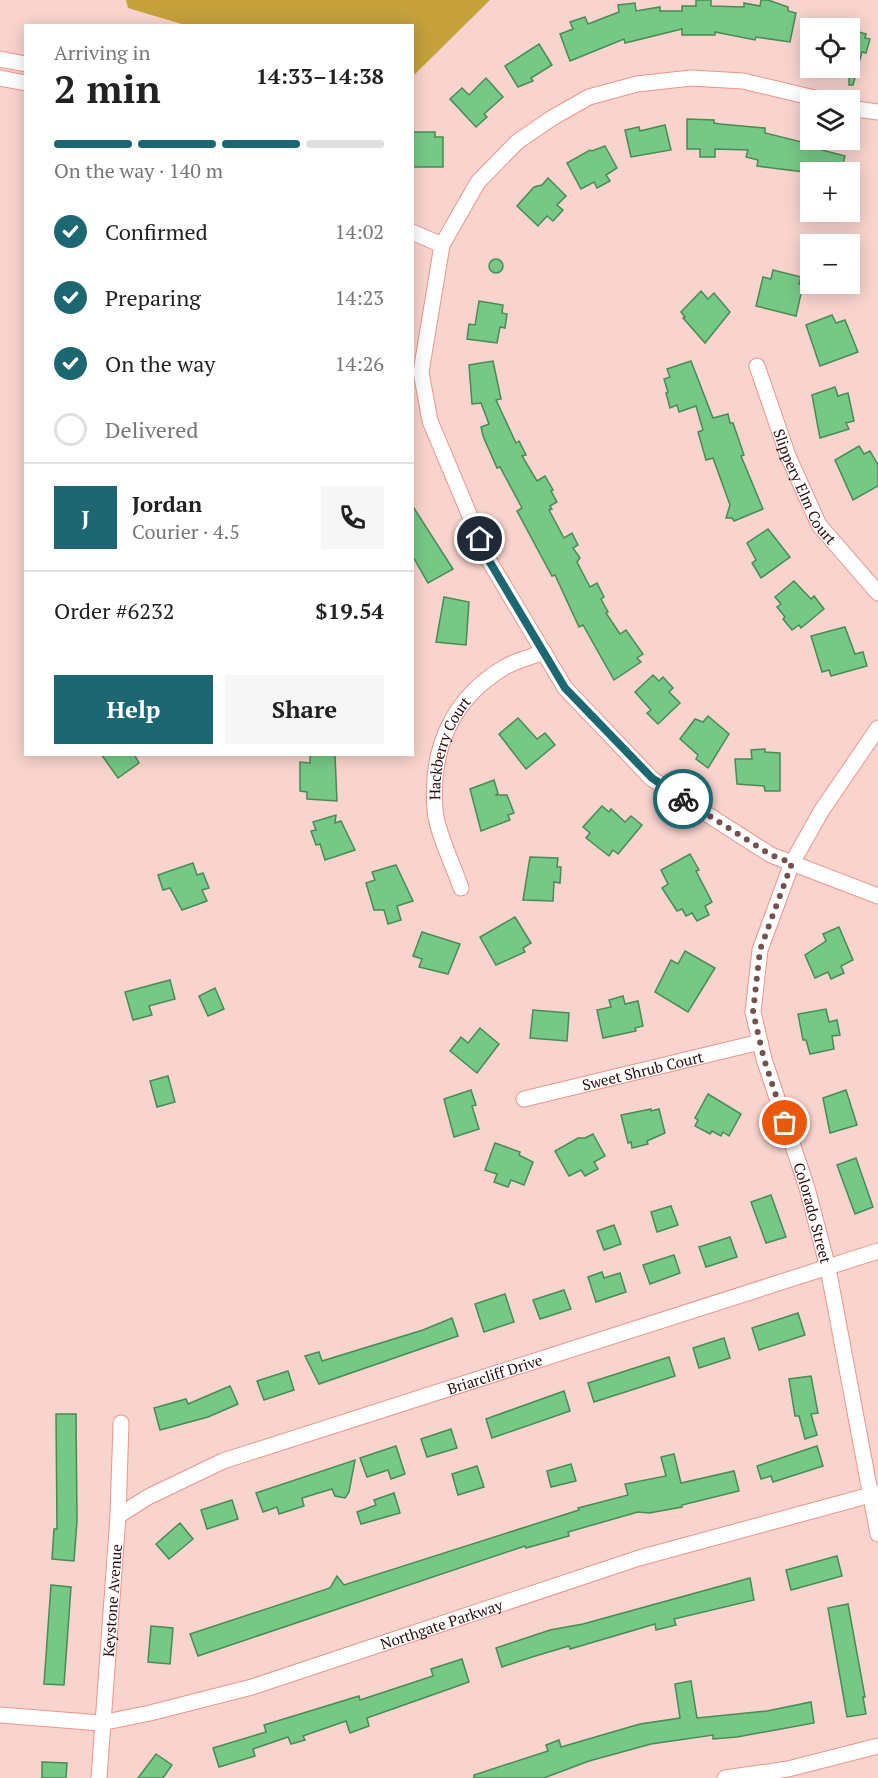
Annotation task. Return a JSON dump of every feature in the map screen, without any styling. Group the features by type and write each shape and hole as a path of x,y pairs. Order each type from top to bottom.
{"street":[{"path":"0,60 24,64"},
{"path":"0,78 24,83"},
{"path":"800,95 743,81 691,78 637,84 589,97 552,118 517,142 478,182 442,245 422,372 430,421 488,559 565,688 652,778 771,855 878,896"},
{"path":"860,110 878,112"},
{"path":"414,233 442,245"},
{"name":"Slippery Elm Court","path":"757,366 788,456 819,525 878,593"},
{"name":"Hackberry Court","path":"461,888 435,812 436,764 447,725 464,699 506,667 544,652"},
{"name":"Colorado Street","path":"878,728 822,810 792,863 760,950 753,1012 760,1042 807,1188 828,1268 874,1495 878,1534"},
{"name":"Sweet Shrub Court","path":"524,1099 760,1042"},
{"name":"Briarcliff Drive","path":"118,1516 148,1497 223,1461 878,1251"},
{"name":"Keystone Avenue","path":"99,1778 101,1723 118,1516 121,1423"},
{"name":"Northgate Parkway","path":"0,1715 101,1723 252,1687 639,1558 874,1495"},
{"path":"725,1778 788,1769 878,1746"}],"shaded area":[{"path":"126,0 490,0 414,75 414,24 182,24 128,8"}],"building":[{"path":"696,0 711,0 711,6 744,7 744,3 760,6 761,0 768,0 788,7 788,11 796,13 790,42 756,37 755,40 715,32 715,35 682,35 682,29 625,43 624,39 570,61 560,34 573,29 570,22 585,17 588,24 619,12 618,5 635,3 636,11 660,7 660,11 682,11 682,6 696,6"},
{"path":"860,32 866,34 865,38 870,39 866,53 862,52 860,59"},
{"path":"539,44 552,65 531,78 533,81 518,87 505,66"},
{"path":"486,78 503,97 484,114 487,117 476,127 450,99 462,88 469,95"},
{"path":"849,78 855,78 853,85 849,85"},
{"path":"687,119 714,120 714,123 720,124 765,128 765,133 800,142 800,150 822,150 845,156 844,162 800,162 800,171 757,166 758,160 746,157 748,150 715,149 715,157 700,157 700,149 687,149"},
{"path":"665,125 671,150 631,157 625,130 639,127 640,131"},
{"path":"414,132 435,132 435,137 443,137 443,167 414,167"},
{"path":"605,146 617,168 606,175 610,181 597,188 594,182 581,189 567,163 590,150"},
{"path":"548,178 566,196 557,205 563,210 553,221 547,216 538,226 517,206 534,187 542,185"},
{"path":"496,259 501,261 503,266 501,271 496,273 491,271 489,266 491,261"},
{"path":"773,270 800,277 801,294 796,316 756,306 763,277 771,279"},
{"path":"701,291 708,299 714,293 730,312 705,343 683,318 685,317 681,312"},
{"path":"479,301 503,305 502,313 507,314 505,328 500,327 497,343 467,339 469,324 475,325"},
{"path":"832,315 836,323 845,320 858,352 820,366 806,325"},
{"path":"493,361 501,399 496,400 516,443 519,441 526,455 522,456 537,481 545,476 553,490 551,491 557,502 550,506 552,509 549,510 564,538 572,533 578,545 573,548 580,558 577,562 590,587 597,583 604,597 601,599 608,612 606,613 620,634 626,630 643,654 637,658 641,662 614,680 583,625 579,627 555,575 552,576 517,511 522,508 500,467 497,468 483,436 481,427 489,424 481,403 472,404 469,365"},
{"path":"691,361 713,418 728,414 730,423 733,423 744,455 741,456 763,509 734,521 732,518 726,518 730,505 713,458 706,460 698,432 703,430 696,406 679,412 677,405 670,408 664,379 670,377 667,369"},
{"path":"835,387 838,396 848,393 854,421 846,423 849,429 820,438 812,395"},
{"path":"859,446 864,454 870,451 878,465 878,486 853,500 835,460"},
{"path":"414,508 453,569 428,583 414,558"},
{"path":"768,529 790,557 761,578 752,563 756,560 747,543"},
{"path":"794,581 811,599 814,596 824,609 801,628 799,625 792,630 783,619 785,617 777,607 781,604 775,597"},
{"path":"444,597 469,602 466,645 436,642"},
{"path":"845,627 855,654 863,652 867,666 831,676 829,670 822,672 811,636"},
{"path":"653,675 659,681 663,677 673,688 669,692 680,703 658,724 647,713 651,710 635,692"},
{"path":"708,716 729,734 708,768 696,759 698,755 680,739 695,719 703,722"},
{"path":"518,718 537,739 545,733 555,745 526,769 499,734"},
{"path":"765,749 765,752 780,753 780,791 765,791 764,786 737,784 735,759 752,759 751,750"},
{"path":"102,756 135,756 139,763 118,778"},
{"path":"310,756 335,756 337,801 307,799 307,792 300,791 300,762 310,763"},
{"path":"494,780 498,793 496,795 507,795 514,813 508,815 510,820 481,831 470,789"},
{"path":"602,806 609,812 611,809 625,822 631,816 642,825 618,854 613,850 609,856 586,838 590,833 583,827"},
{"path":"336,815 335,823 341,821 355,850 325,860 320,844 316,845 311,831 316,830 313,822"},
{"path":"690,854 712,902 705,906 709,915 697,921 692,913 686,916 682,909 677,911 662,888 668,884 661,870"},
{"path":"530,857 558,858 557,867 561,867 560,883 554,882 553,901 523,900"},
{"path":"193,863 197,875 203,873 209,888 202,890 207,901 182,910 170,888 163,890 158,875"},
{"path":"396,865 413,901 397,906 401,920 388,924 384,910 374,910 366,883 375,880 372,872"},
{"path":"515,917 531,943 523,948 525,952 496,965 480,937"},
{"path":"839,927 853,960 841,966 844,973 831,979 828,972 815,978 805,955 826,941 823,934"},
{"path":"422,932 460,944 448,974 419,967 422,959 413,956"},
{"path":"685,951 715,968 688,1012 655,992 671,960 678,964"},
{"path":"170,980 175,999 149,1006 152,1015 133,1020 125,992"},
{"path":"215,988 224,1009 208,1016 199,996"},
{"path":"623,996 625,1004 638,1001 643,1026 635,1028 636,1031 603,1038 597,1010 611,1007 609,1000"},
{"path":"826,1009 829,1022 837,1020 840,1035 832,1036 834,1049 810,1054 806,1040 803,1040 798,1014"},
{"path":"533,1010 569,1013 567,1041 530,1038"},
{"path":"480,1028 499,1044 477,1073 450,1051 461,1037 468,1043"},
{"path":"168,1076 175,1102 157,1107 150,1081"},
{"path":"471,1090 476,1105 472,1106 479,1129 454,1137 444,1099"},
{"path":"846,1090 857,1125 830,1133 823,1098"},
{"path":"708,1094 741,1114 729,1136 723,1132 721,1136 712,1131 710,1134 695,1126 698,1120 695,1118"},
{"path":"651,1109 651,1111 659,1109 665,1133 647,1141 648,1144 632,1148 631,1142 628,1143 621,1115"},
{"path":"593,1134 605,1156 594,1162 598,1169 585,1176 581,1170 569,1176 555,1151 578,1138 585,1138"},
{"path":"495,1143 520,1152 519,1155 533,1162 524,1185 511,1180 508,1187 494,1182 497,1174 485,1170"},
{"path":"856,1158 873,1207 855,1214 837,1165"},
{"path":"771,1195 786,1237 766,1243 751,1202"},
{"path":"671,1206 678,1225 657,1232 651,1212"},
{"path":"614,1225 621,1244 604,1250 597,1231"},
{"path":"730,1237 737,1257 706,1267 699,1247"},
{"path":"674,1255 680,1273 650,1284 643,1265"},
{"path":"602,1272 604,1278 620,1273 626,1292 596,1302 588,1277"},
{"path":"564,1290 571,1309 540,1319 533,1300"},
{"path":"505,1294 514,1322 484,1332 475,1304"},
{"path":"798,1313 805,1335 759,1350 752,1328"},
{"path":"452,1318 458,1336 319,1384 305,1356 319,1352 322,1361 423,1330"},
{"path":"724,1338 730,1358 699,1368 693,1348"},
{"path":"669,1357 675,1376 594,1402 588,1383"},
{"path":"288,1371 294,1390 264,1400 257,1381"},
{"path":"811,1376 818,1413 811,1414 817,1435 805,1439 799,1416 795,1416 789,1379"},
{"path":"230,1386 238,1404 208,1417 160,1430 154,1408 186,1399 188,1404"},
{"path":"564,1391 570,1411 492,1438 486,1419"},
{"path":"56,1414 76,1414 77,1521 74,1561 52,1559 54,1529 57,1529"},
{"path":"451,1429 457,1448 427,1457 421,1439"},
{"path":"396,1446 405,1474 391,1479 388,1470 367,1477 360,1458"},
{"path":"817,1446 823,1466 773,1482 771,1476 761,1479 757,1466"},
{"path":"674,1454 681,1483 734,1471 739,1491 682,1505 682,1507 649,1513 638,1512 568,1532 569,1536 526,1548 525,1546 198,1656 190,1634 330,1588 337,1576 344,1585 579,1510 578,1508 628,1495 625,1484 666,1476 661,1457"},
{"path":"355,1460 349,1492 345,1498 335,1496 332,1489 302,1498 304,1506 279,1514 277,1507 263,1512 256,1493"},
{"path":"571,1464 576,1481 551,1487 547,1471"},
{"path":"477,1466 484,1487 458,1495 452,1474"},
{"path":"394,1493 400,1513 361,1524 357,1512 376,1505 374,1500"},
{"path":"232,1500 238,1519 207,1529 201,1510"},
{"path":"180,1523 193,1539 169,1559 156,1544"},
{"path":"837,1556 842,1576 791,1590 786,1570"},
{"path":"750,1578 754,1600 674,1619 676,1625 656,1630 655,1624 570,1649 569,1646 502,1667 496,1648 550,1630 583,1624"},
{"path":"51,1585 71,1587 64,1685 44,1684"},
{"path":"848,1604 866,1714 847,1717 828,1608"},
{"path":"151,1626 173,1628 170,1664 148,1662"},
{"path":"462,1659 469,1682 367,1718 369,1726 350,1733 346,1721 303,1736 305,1740 291,1744 288,1737 253,1749 255,1756 219,1767 213,1748 266,1732 264,1725 359,1696 360,1700 433,1676 431,1669"},
{"path":"691,1681 697,1718 767,1711 811,1702 814,1723 737,1737 713,1739 713,1735 651,1744 589,1761 544,1778 474,1778 474,1775 548,1751 546,1745 559,1740 561,1747 640,1724 680,1718 675,1684"},
{"path":"156,1754 172,1765 163,1778 138,1778"},
{"path":"42,1762 67,1763 66,1778 42,1778"}],"way so far":[{"path":"683,799 771,855 792,863 760,950 753,1012 764,1059 785,1123"}],"route":[{"path":"480,539 488,559 565,688 652,778 683,799"}]}
